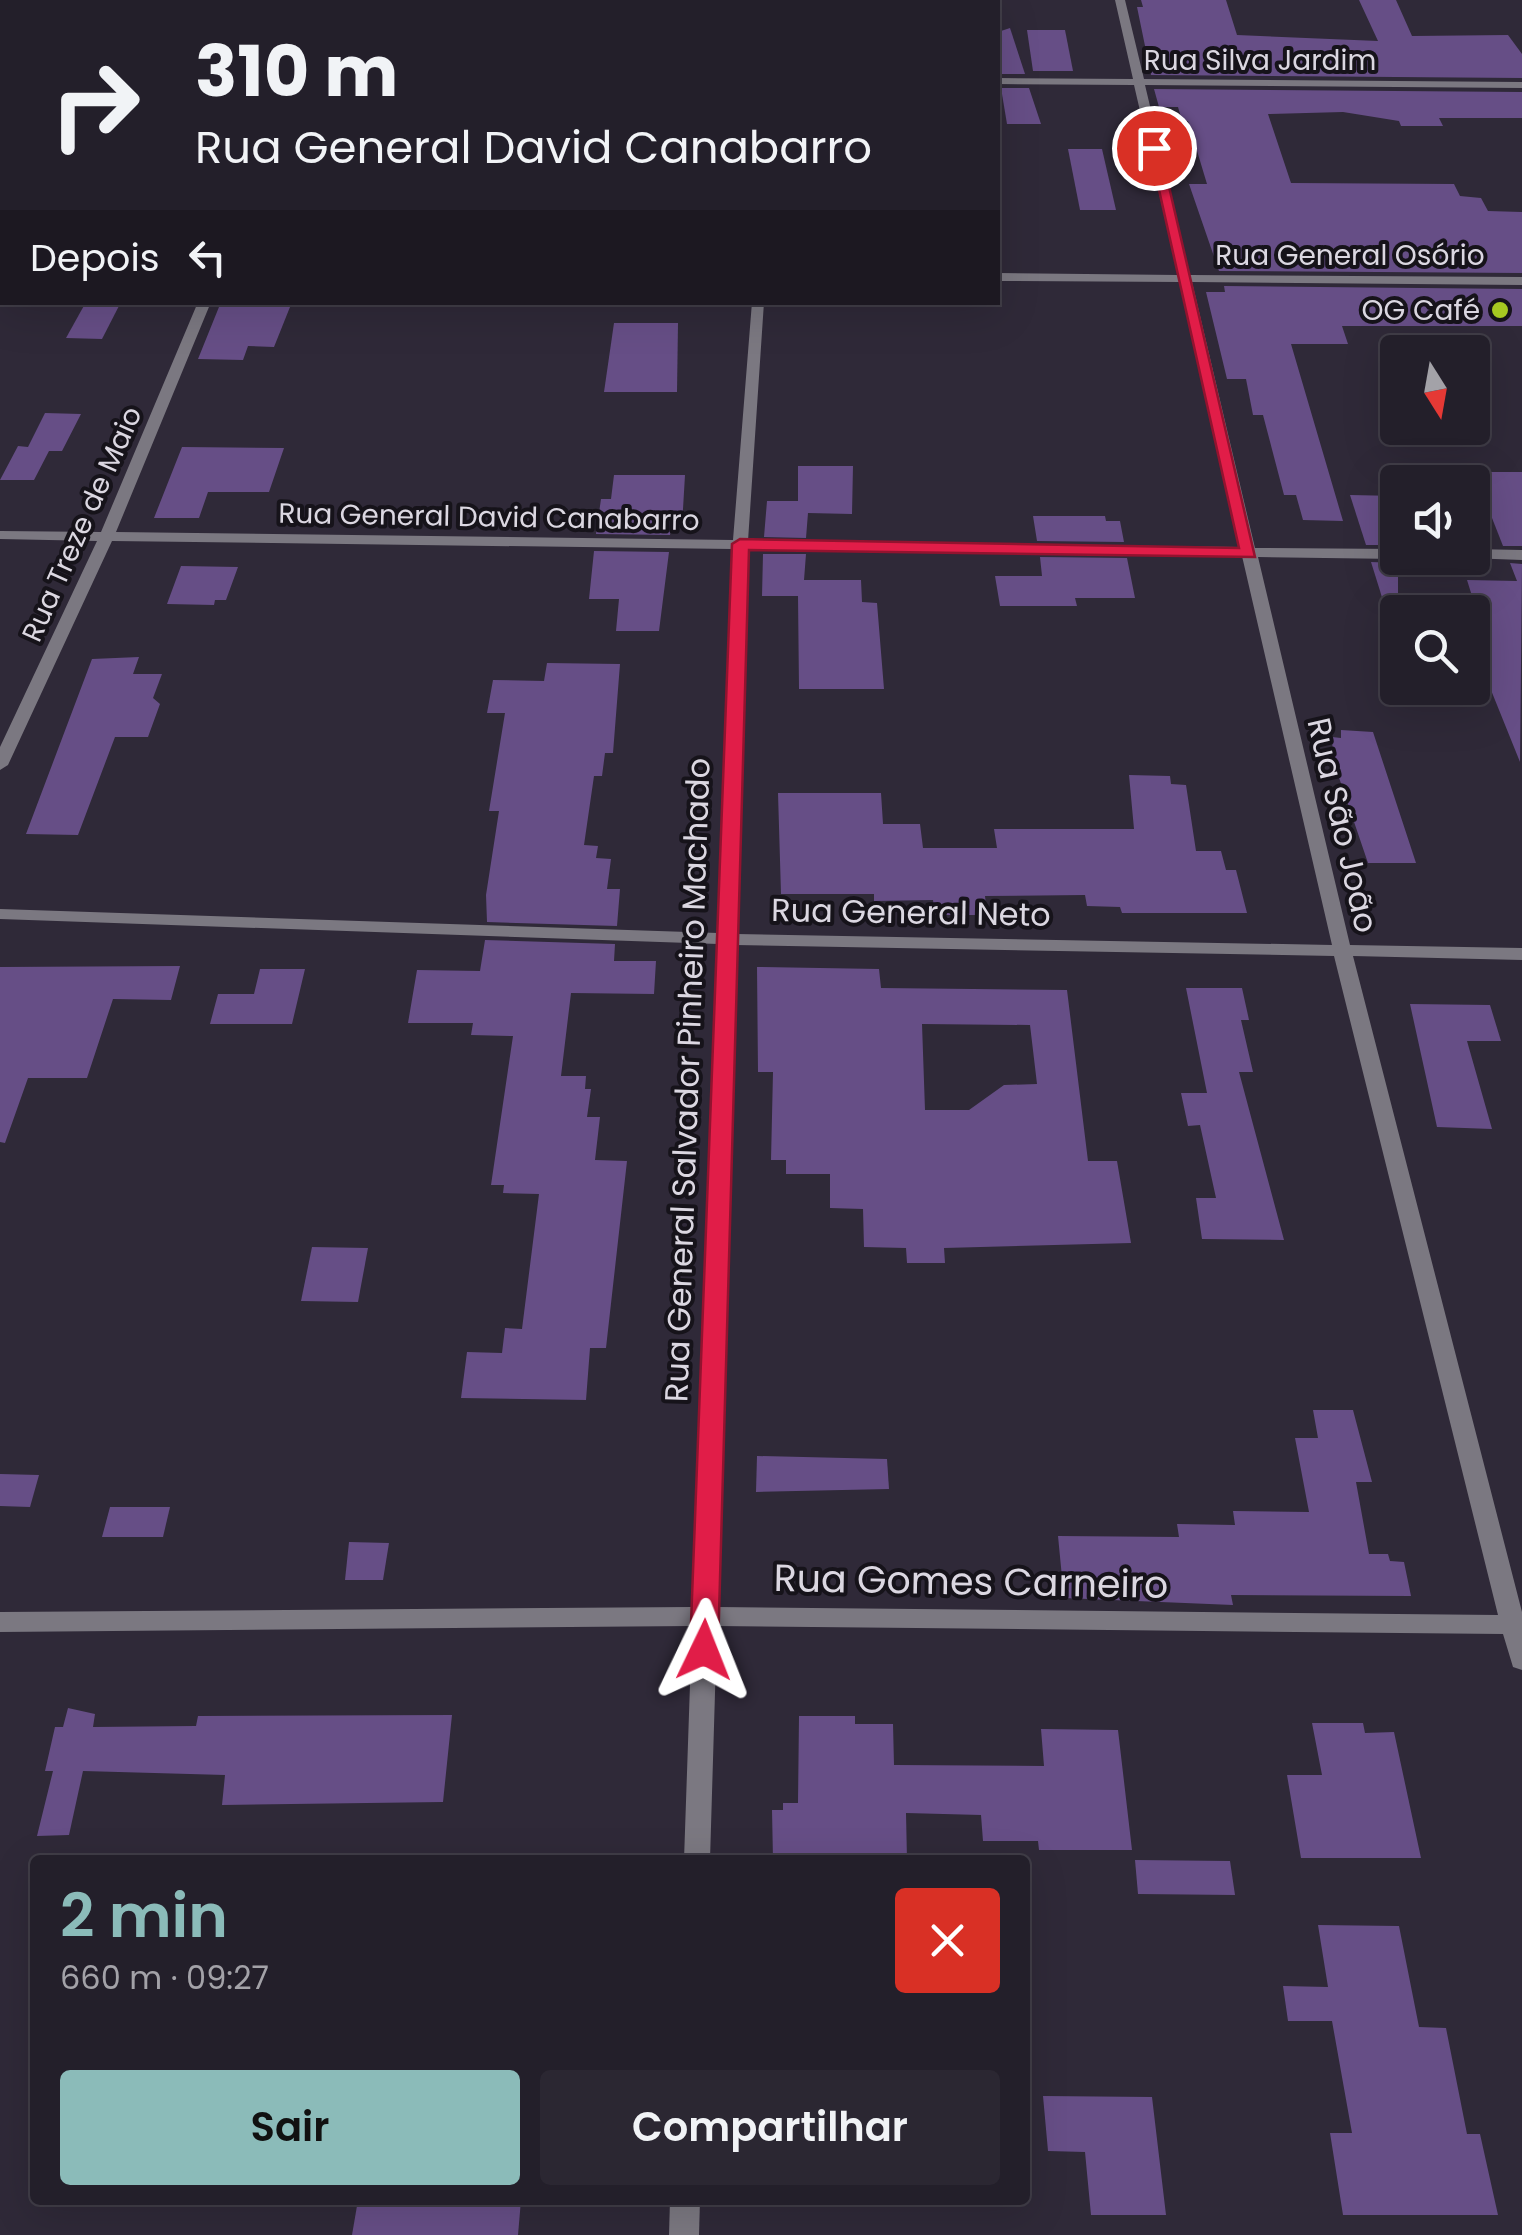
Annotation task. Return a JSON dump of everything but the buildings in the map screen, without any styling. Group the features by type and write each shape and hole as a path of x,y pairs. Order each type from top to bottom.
{"street":[{"name":"Rua São João","path":"1120,0 1342,950 1518,1626 1522,1660"},
{"name":"Rua Silva Jardim","path":"1000,81 1522,85"},
{"name":"Rua General Osório","path":"1000,278 1522,281"},
{"name":"Rua Treze de Maio","path":"0,765 106,538 204,305"},
{"name":"Rua General Salvador Pinheiro Machado","path":"697,1855 740,544 758,305"},
{"name":"Rua General David Canabarro","path":"0,535 1380,554"},
{"path":"1490,554 1522,555"},
{"name":"Rua General Neto","path":"0,914 726,939 1522,954"},
{"name":"Rua Gomes Carneiro","path":"0,1622 706,1616 1518,1626"},
{"path":"684,2235 685,2205"}],"place":[{"name":"OG Café","path":"1500,310"}],"route":[{"path":"704,1650 740,544 1249,553 1154,148"}]}
